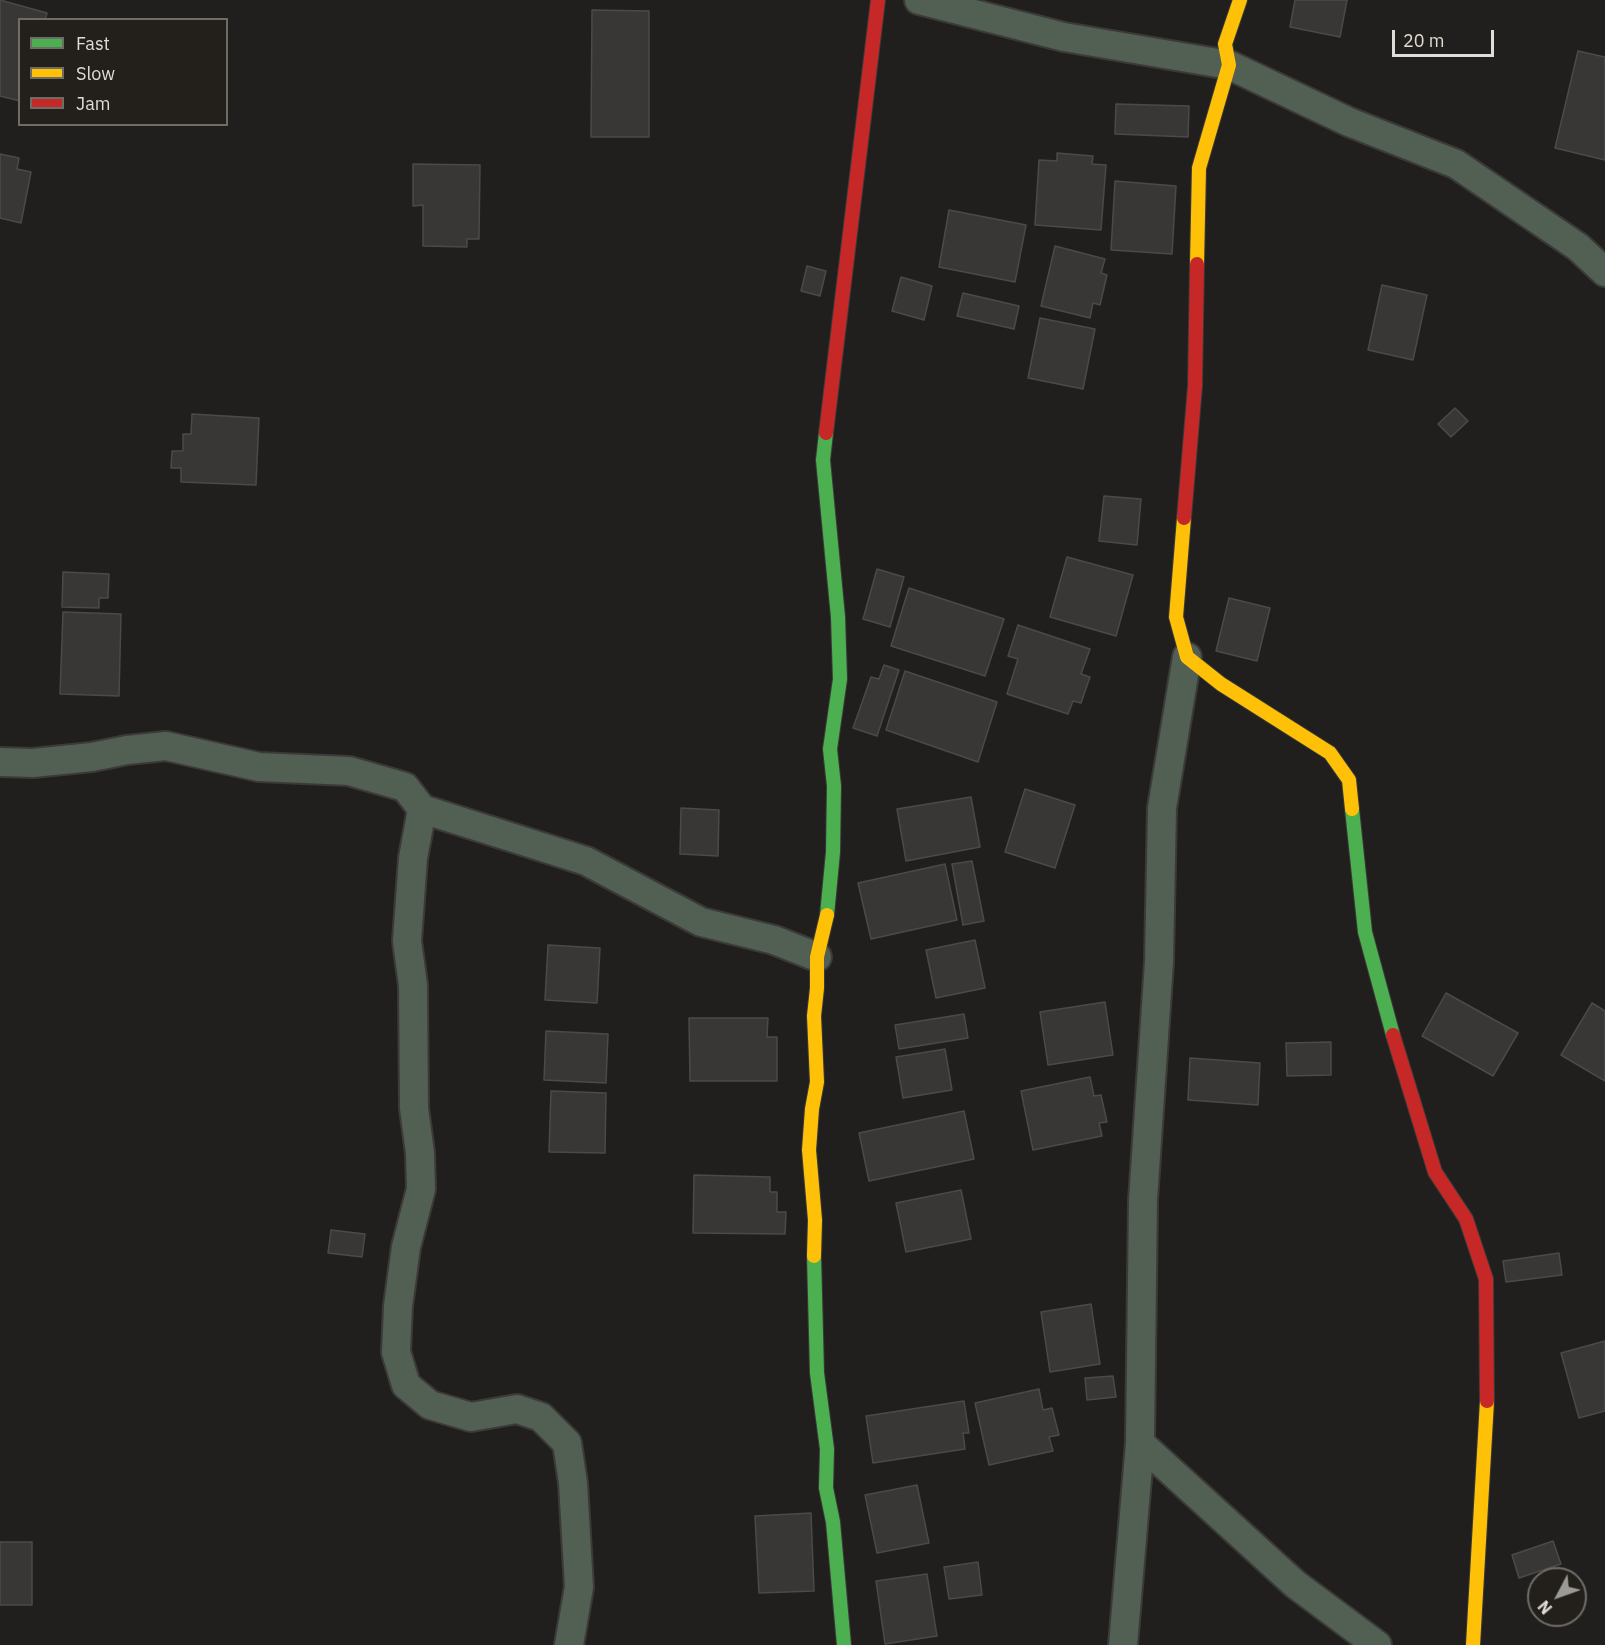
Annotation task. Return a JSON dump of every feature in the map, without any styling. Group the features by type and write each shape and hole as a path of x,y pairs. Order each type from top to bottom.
{"street":[{"path":"844,1645 833,1522 826,1488 827,1449 816,1363 813,1269 815,1220 809,1150 812,1109 817,1082 814,1033 817,957 826,913 833,852 834,786 830,749 840,679 838,617 823,460 878,0"},
{"path":"919,0 1064,37 1229,65 1349,122 1456,164 1578,247 1605,272"},
{"path":"1124,1645 1140,1443 1143,1200 1159,962 1162,808 1187,657 1176,617 1195,386 1199,168 1229,65 1225,44 1240,0"},
{"path":"1187,657 1221,684 1330,753 1349,780 1365,932 1377,976 1435,1172 1466,1219 1486,1279 1488,1361 1486,1433 1473,1645"},
{"path":"0,762 92,757 166,746 259,767 349,771 405,787 422,809 586,861 701,922 774,940 817,957"},
{"path":"422,809 413,858 407,941 413,985 414,1108 420,1153 421,1189 406,1247 398,1305 396,1352 406,1385 430,1405 471,1418 517,1409 541,1417 567,1443 573,1483 579,1587 569,1645"},
{"path":"1140,1443 1295,1584 1377,1645"}],"building":[{"path":"0,0 47,13 46,18 18,18 18,100 0,96"},
{"path":"1295,0 1347,0 1340,37 1290,27"},
{"path":"592,10 649,11 649,137 591,137"},
{"path":"1578,51 1605,57 1605,160 1555,148"},
{"path":"1116,104 1189,106 1188,137 1115,134"},
{"path":"1057,153 1093,156 1092,164 1106,165 1101,230 1035,225 1039,160 1057,161"},
{"path":"0,154 19,158 17,169 31,172 21,223 0,218"},
{"path":"413,164 480,165 479,239 467,239 467,247 423,246 423,205 413,206"},
{"path":"1115,181 1176,186 1172,254 1111,250"},
{"path":"949,210 1026,225 1015,282 939,267"},
{"path":"1055,246 1105,259 1101,273 1107,275 1100,305 1093,303 1090,318 1041,306"},
{"path":"807,266 826,271 820,296 801,291"},
{"path":"901,277 932,286 924,320 892,311"},
{"path":"1382,285 1427,295 1413,360 1368,350"},
{"path":"963,293 1019,306 1014,329 957,316"},
{"path":"1040,318 1095,329 1083,389 1028,378"},
{"path":"1455,408 1468,421 1451,437 1438,424"},
{"path":"192,414 259,418 256,485 181,482 181,468 171,468 172,451 183,451 183,434 191,434"},
{"path":"1104,496 1141,499 1137,545 1099,541"},
{"path":"1067,557 1133,575 1116,636 1050,617"},
{"path":"877,569 904,577 890,627 863,619"},
{"path":"63,572 109,574 108,598 99,598 99,608 62,607"},
{"path":"909,588 1004,619 985,676 891,646"},
{"path":"1229,598 1270,608 1257,661 1216,651"},
{"path":"63,612 121,614 119,696 60,694"},
{"path":"1018,625 1090,649 1081,674 1090,677 1081,703 1073,701 1068,714 1007,694 1018,659 1008,656"},
{"path":"884,665 899,670 877,736 853,728 871,677 879,679"},
{"path":"905,671 997,702 978,762 886,730"},
{"path":"1025,789 1075,805 1055,868 1005,852"},
{"path":"971,797 980,847 906,861 897,809"},
{"path":"681,808 719,810 718,856 680,854"},
{"path":"972,861 984,921 963,925 952,864"},
{"path":"945,864 957,920 871,939 858,883"},
{"path":"975,940 985,988 936,998 926,950"},
{"path":"548,945 600,948 597,1003 545,1000"},
{"path":"1446,993 1518,1033 1493,1076 1422,1036"},
{"path":"1105,1002 1113,1055 1048,1065 1040,1012"},
{"path":"1592,1003 1605,1011 1605,1081 1561,1055"},
{"path":"964,1014 968,1038 899,1049 895,1025"},
{"path":"689,1018 768,1018 767,1037 777,1037 777,1081 690,1081"},
{"path":"546,1031 608,1034 606,1083 544,1080"},
{"path":"1331,1042 1331,1075 1287,1076 1286,1043"},
{"path":"945,1049 952,1090 903,1098 896,1057"},
{"path":"1190,1058 1260,1063 1258,1105 1188,1100"},
{"path":"1090,1077 1094,1096 1101,1095 1107,1122 1099,1123 1102,1136 1033,1150 1021,1091"},
{"path":"551,1091 606,1093 605,1153 549,1152"},
{"path":"964,1111 974,1159 869,1181 859,1133"},
{"path":"694,1175 770,1177 770,1192 777,1192 777,1212 786,1212 785,1234 693,1233"},
{"path":"961,1190 971,1239 906,1252 896,1203"},
{"path":"331,1230 365,1234 362,1257 328,1253"},
{"path":"1559,1253 1562,1275 1506,1282 1503,1261"},
{"path":"1091,1304 1100,1364 1050,1372 1041,1312"},
{"path":"1605,1341 1605,1411 1579,1418 1561,1353"},
{"path":"1113,1376 1116,1397 1087,1400 1085,1378"},
{"path":"1039,1389 1043,1410 1052,1408 1059,1435 1049,1437 1053,1451 989,1465 975,1403"},
{"path":"964,1401 969,1433 963,1433 965,1449 873,1463 866,1416"},
{"path":"917,1485 929,1543 877,1553 865,1495"},
{"path":"811,1513 814,1591 759,1593 755,1516"},
{"path":"1553,1541 1561,1564 1552,1567 1527,1567 1527,1575 1519,1578 1512,1555"},
{"path":"0,1542 32,1542 32,1605 0,1605"},
{"path":"978,1562 982,1595 949,1599 944,1567"},
{"path":"927,1574 937,1636 885,1644 876,1581"}],"traffic: fast":[{"path":"826,433 823,460 838,617 840,679 830,749 834,786 833,852 827,915"},
{"path":"1352,809 1365,932 1393,1035"},
{"path":"814,1256 817,1373 827,1449 826,1488 833,1522 844,1645"}],"traffic: slow":[{"path":"1197,264 1199,168 1229,65 1225,44 1240,0"},
{"path":"1184,518 1176,617 1187,657 1221,684 1330,753 1349,780 1352,809"},
{"path":"814,1256 815,1220 809,1150 812,1109 817,1082 814,1016 817,957 827,915"},
{"path":"1473,1645 1487,1401"}],"traffic: jam":[{"path":"826,433 878,0"},
{"path":"1184,518 1195,386 1197,264"},
{"path":"1393,1035 1435,1172 1466,1219 1486,1279 1487,1401"}]}
